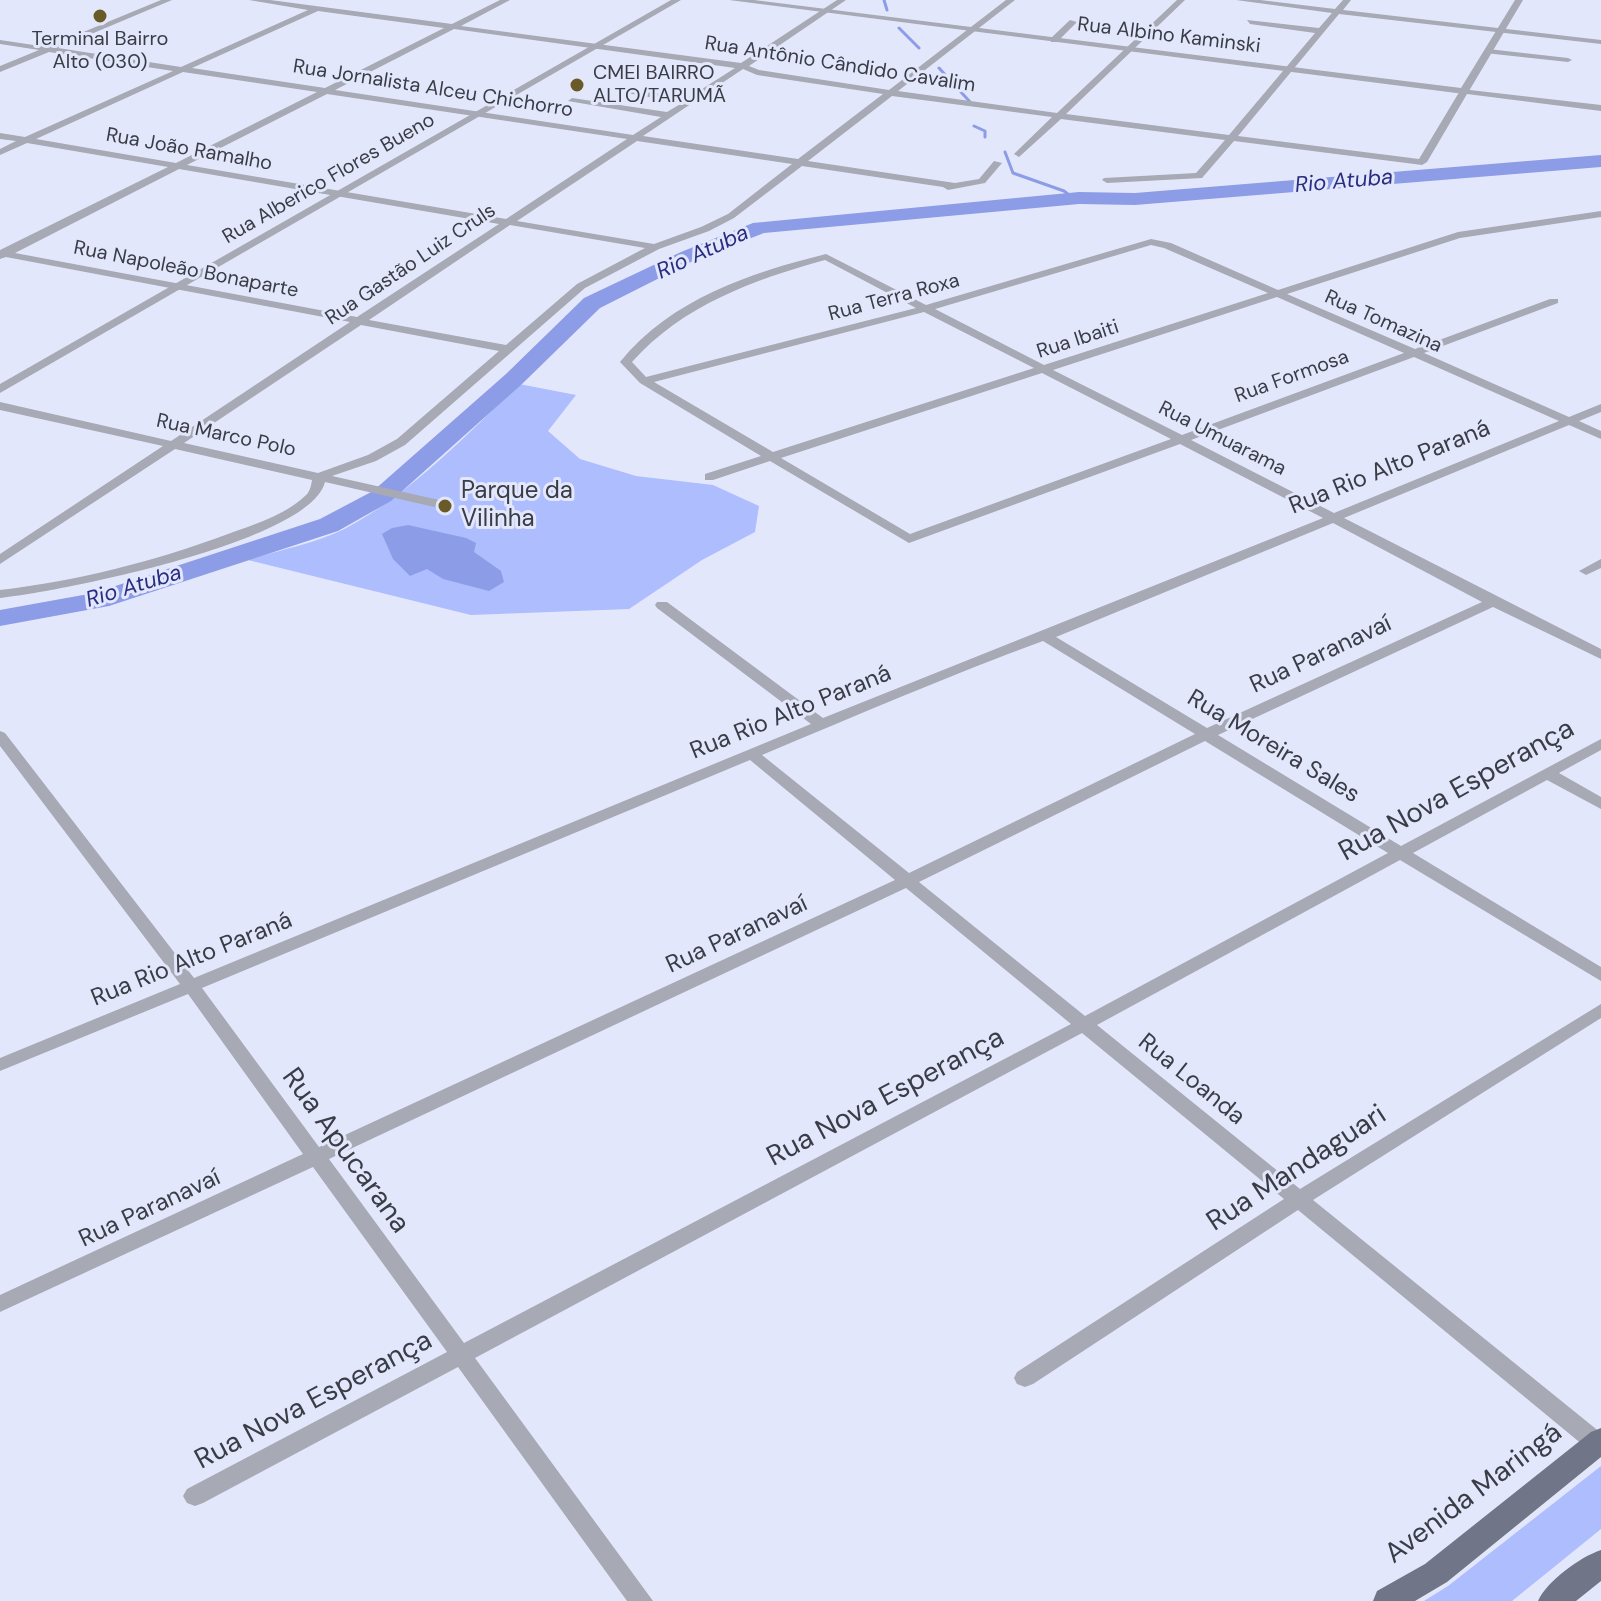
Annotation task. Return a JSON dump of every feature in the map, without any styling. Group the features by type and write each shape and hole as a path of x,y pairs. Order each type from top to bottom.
{"main road":[{"name":"Avenida Maringá","path":"1388,1601 1436,1573 1599,1442"},
{"path":"1553,1601 1601,1563"}],"street":[{"path":"0,69 168,0"},
{"name":"Rua Antônio Cândido Cavalim","path":"253,0 742,66 757,72 1231,139 1422,162 1464,91"},
{"path":"0,152 336,0"},
{"path":"1,254 506,0"},
{"name":"Rua Alberico Flores Bueno","path":"0,389 677,0"},
{"name":"Rua Albino Kaminski","path":"733,0 1601,108"},
{"name":"Rua Gastão Luiz Cruls","path":"0,560 842,0"},
{"path":"0,594 29,592 92,578 260,528 283,517 312,497 317,490 319,477 389,450 581,286 655,247 725,220 1011,0"},
{"path":"1019,154 1181,0"},
{"path":"1240,0 1601,42"},
{"path":"1107,180 1199,176 1347,0"},
{"path":"1464,91 1519,0"},
{"path":"1054,40 1073,22"},
{"path":"1250,22 1321,31"},
{"name":"Rua Jornalista Alceu Chichorro","path":"0,42 956,186"},
{"path":"1488,51 1568,60"},
{"path":"620,91 689,101"},
{"path":"572,101 668,115"},
{"name":"Rua João Ramalho","path":"0,136 655,247"},
{"path":"921,191 982,181 997,163"},
{"name":"Rua Ibaiti","path":"709,477 1458,235 1601,214"},
{"name":"Rua Tomazina","path":"1151,242 1167,245 1601,435"},
{"name":"Rua Terra Roxa","path":"644,381 926,309 1151,242"},
{"name":"Rua Napoleão Bonaparte","path":"1,254 507,349"},
{"name":"Rua Umuarama","path":"644,381 626,362 642,339 699,302 793,266 826,257 1491,603 1601,655"},
{"name":"Rua Formosa","path":"771,458 909,539 1554,301"},
{"path":"644,381 771,458"},
{"name":"Rua Marco Polo","path":"0,406 443,505"},
{"name":"Rua Rio Alto Paraná","path":"0,1065 1601,408"},
{"path":"1586,571 1601,563"},
{"name":"Rua Paranavaí","path":"0,1304 909,880 1205,735 1491,603"},
{"path":"662,605 824,726"},
{"name":"Rua Moreira Sales","path":"1043,635 1601,975"},
{"name":"Rua Apucarana","path":"0,736 192,987 641,1601"},
{"name":"Rua Nova Esperança","path":"195,1496 1083,1025 1601,744"},
{"name":"Rua Loanda","path":"753,755 1297,1201 1599,1442"},
{"path":"1547,773 1601,804"},
{"name":"Rua Mandaguari","path":"1025,1378 1297,1201 1601,1010"}],"shaded area":[{"path":"519,384 576,395 548,431 580,459 636,476 713,485 759,506 755,532 702,560 629,609 471,615 248,560 325,537 372,513 438,462"},
{"path":"408,525 476,543 474,552 501,571 504,582 489,591 443,579 427,569 410,576 393,559 382,534"},
{"path":"1601,1466 1601,1529 1512,1601 1424,1601 1448,1586"}],"waterway":[{"path":"884,0 887,10"},
{"path":"899,28 919,48"},
{"path":"939,68 971,103"},
{"path":"974,126 985,131 985,137"},
{"path":"1005,152 1013,173 1064,191 1073,198"},
{"name":"Rio Atuba","path":"0,618 99,600 329,525 382,496 514,379 592,303 688,256 760,227 1079,198 1135,199 1601,161"}],"place":[{"name":"Terminal Bairro Alto (030)","path":"100,16"},
{"name":"CMEI BAIRRO ALTO/TARUMÃ","path":"577,85"},
{"name":"Parque da Vilinha","path":"445,506"}]}
